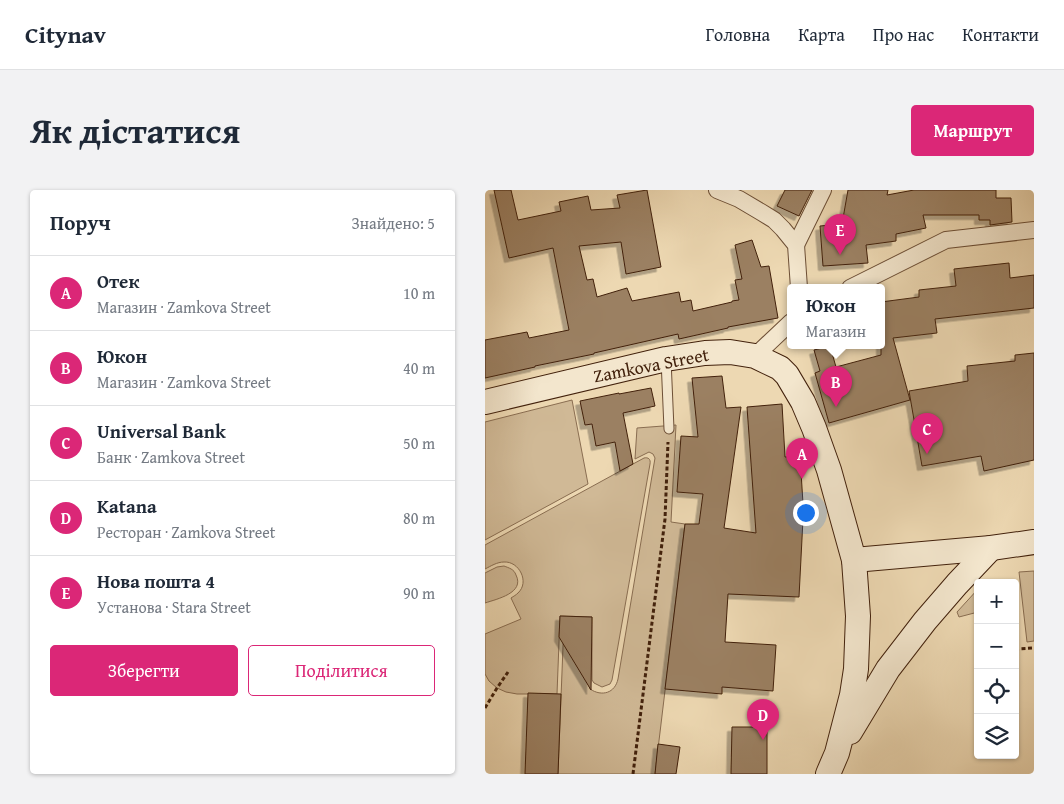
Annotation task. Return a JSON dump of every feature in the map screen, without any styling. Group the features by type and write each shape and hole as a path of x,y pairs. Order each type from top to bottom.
{"main road":[{"name":"Zamkova Street","path":"485,402 666,359 705,353 743,353 755,356 780,368 787,375 803,402 814,428 829,470 854,560 858,616 856,669 852,695 833,763"},
{"path":"854,560 991,548 1034,542"},
{"path":"833,763 888,669 925,621 991,548"}],"street":[{"path":"717,190 774,220 796,245"},
{"path":"799,284 796,245 823,190"},
{"path":"858,284 946,240 1034,230"},
{"path":"755,356 787,326"}],"lane":[{"path":"666,359 669,429"}],"path":[{"path":"633,774 665,519 669,429"},
{"path":"1019,649 1034,648"},
{"path":"485,708 508,672"}],"shaded area":[{"path":"572,400 588,484 485,540 485,422"},
{"path":"676,425 671,522 685,524 655,774 558,774 564,621 590,689 603,693 614,688 618,679 655,458 649,452 635,459 637,428"},
{"path":"644,458 649,459 650,464 610,684 602,687 592,680 592,617 560,616 557,694 517,694 497,688 489,681 485,674 485,634 521,619 511,598 521,588 523,578 518,568 509,563 494,564 485,569 485,545"},
{"path":"504,566 515,573 518,581 517,586 508,594 485,603 485,573"},
{"path":"1034,571 1034,641 1027,642 1019,572"},
{"path":"974,593 974,613 959,617 957,612"}],"building":[{"path":"494,190 511,190 518,220 561,211 559,202 588,196 591,210 620,208 617,195 647,190 661,267 626,274 621,242 579,246 587,280 593,279 597,297 627,288 632,301 679,292 681,302 691,300 693,311 739,300 735,280 742,279 735,245 752,240 761,267 769,266 778,318 728,327 679,339 678,334 485,378 485,340 527,332 529,338 569,330 553,248 509,258"},
{"path":"785,190 812,190 799,216 777,206"},
{"path":"848,190 888,190 887,195 914,190 996,190 996,198 1011,198 1012,222 990,225 990,220 979,220 979,215 923,215 926,228 896,234 896,241 866,245 868,263 823,266 820,226 842,224"},
{"path":"1009,263 1010,278 1034,275 1034,308 935,319 937,333 893,338 910,400 829,423 815,373 820,371 814,350 831,349 836,367 881,355 881,349 885,349 885,301 919,297 919,290 956,286 954,269"},
{"path":"1034,353 1034,460 984,471 981,456 922,466 909,391 968,381 967,366 1015,361 1015,355"},
{"path":"722,376 726,408 741,407 724,528 756,533 747,407 782,404 785,457 800,456 804,519 799,597 728,594 725,642 776,645 773,691 722,687 722,694 665,689 685,524 699,524 703,494 677,492 681,436 698,437 692,378"},
{"path":"651,388 655,406 623,413 633,464 620,471 615,442 596,446 592,424 585,425 580,401"},
{"path":"560,616 592,617 591,690 559,637"},
{"path":"528,693 561,694 558,774 525,774"},
{"path":"732,727 767,727 767,774 731,774"},
{"path":"658,744 680,747 676,774 655,774"}],"place":[{"name":"Нова пошта 4","path":"840,255"},
{"name":"Юкон","path":"836,407"},
{"name":"Universal Bank","path":"927,454"},
{"name":"Отек","path":"802,479"},
{"name":"Katana","path":"763,740"}]}
